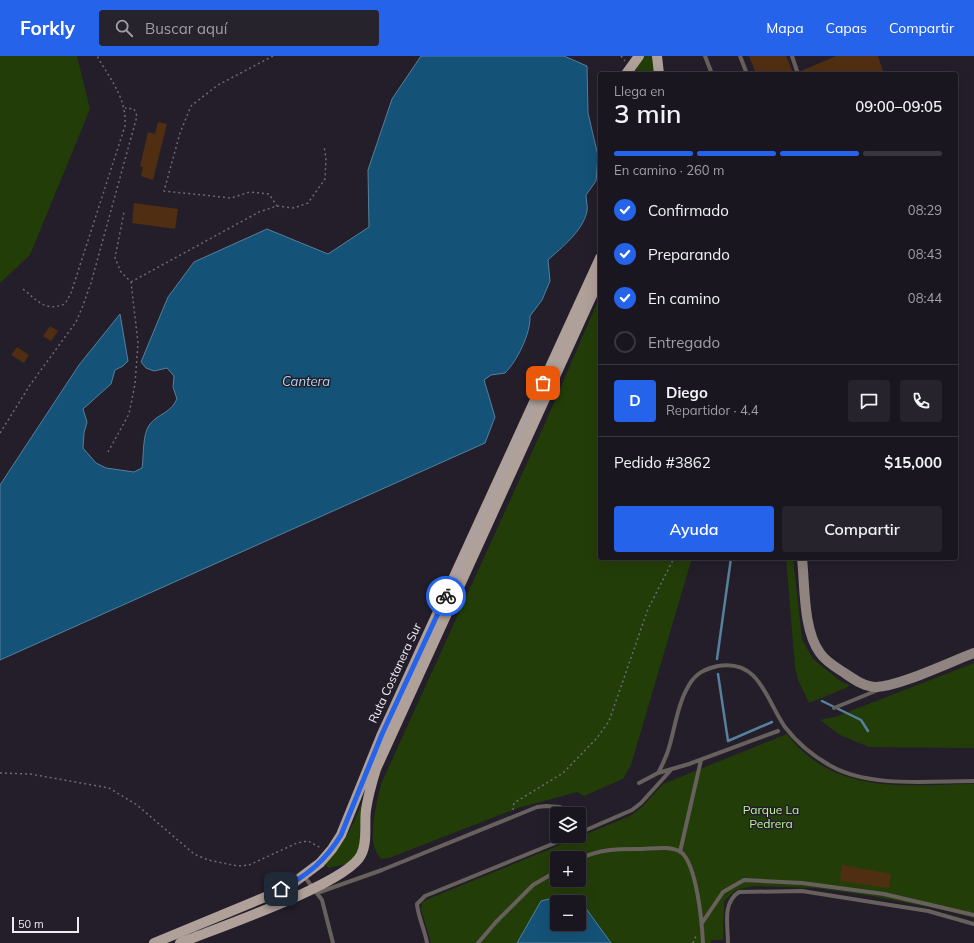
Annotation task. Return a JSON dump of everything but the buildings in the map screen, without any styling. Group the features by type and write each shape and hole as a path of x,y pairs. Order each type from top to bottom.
{"main road":[{"path":"627,72 639,56"},
{"path":"657,56 659,72"},
{"name":"Ruta Costanera Sur","path":"154,943 270,895 304,876 329,853 341,835 382,734 598,262"},
{"name":"Ruta Costanera Sur","path":"180,943 315,891 352,867 362,853 369,791 379,762 598,282"}],"street":[{"path":"802,560 809,625 820,653 830,663 856,680 876,687 892,684 974,653"}],"lane":[{"path":"705,56 711,72"},
{"path":"740,56 746,72"},
{"path":"792,56 797,72"},
{"path":"658,773 668,752 682,700 689,685 696,675 704,670 727,665 740,666 751,672 785,727 797,741 810,753 833,767 855,776 894,781 974,781"},
{"path":"834,708 892,684"},
{"path":"639,783 658,773 701,760 778,731"},
{"path":"680,852 701,760"},
{"path":"586,830 632,810 642,804 670,770"},
{"path":"315,891 382,870 546,806 560,807"},
{"path":"427,943 425,928 418,912 417,904 424,896 555,843"},
{"path":"586,856 594,852 612,849 670,848 680,852 688,863 697,892 702,923 703,943"},
{"path":"304,876 322,900 333,943"},
{"path":"478,943 496,922 533,885 550,876"},
{"path":"702,923 723,892 744,880 802,883 884,894 974,914"},
{"path":"728,943 728,905 733,896 739,892 802,891 928,911 974,924"}],"path":[{"path":"23,289 46,306 56,308 65,304 71,293 124,126 126,112 122,99 97,56"},
{"path":"273,56 218,85 191,106 180,133 164,190 231,198 250,192 268,194 277,206"},
{"path":"0,433 30,385 76,322 92,283 137,116 134,110 124,108"},
{"path":"131,282 259,212 277,206 294,208 308,203 324,179 326,158 324,146"},
{"path":"108,452 129,414 135,384 138,343 131,282 121,272 115,258 124,212"},
{"path":"512,818 514,803 563,773 597,738 609,721 648,609 673,560"},
{"path":"0,773 30,774 109,788 137,805 194,854 208,860 238,866 249,865 297,843 308,841 329,853"}],"green space":[{"path":"0,56 77,56 90,109 30,255 0,283"},
{"path":"644,56 655,56 656,72 635,70"},
{"path":"598,271 598,276 376,764 363,824 358,856 346,864 328,868 325,863 344,841 357,815 377,758"},
{"path":"598,301 598,560 691,560 631,765 623,779 584,796 577,792 518,808 389,858 382,859 377,853 373,834 373,824 381,784 547,419"},
{"path":"786,560 793,560 802,639 813,659 843,683 849,684 848,687 809,703 798,680 795,667"},
{"path":"974,663 974,748 869,747 840,735 820,720 835,717"},
{"name":"Parque La Pedrera","path":"787,734 806,754 826,768 849,777 873,783 897,785 974,784 974,918 943,910 872,896 816,888 753,886 736,890 724,901 723,940 711,940 711,943 431,943 421,909 422,903 426,900 564,843 586,843 586,834 630,816 642,807 663,784"}],"water":[{"name":"Cantera","path":"421,56 564,56 587,66 588,113 598,156 596,181 586,195 587,211 585,218 577,232 548,260 550,281 542,300 530,316 530,323 526,338 518,354 510,368 505,373 491,375 484,380 495,417 485,443 0,660 0,485 79,365 120,314 128,361 123,366 115,370 111,384 83,409 87,422 84,433 83,448 96,463 106,468 134,472 142,468 144,439 147,428 153,420 168,411 177,399 173,387 174,376 167,368 154,371 146,368 141,362 168,297 194,262 267,229 328,254 369,227 368,170 392,99"},
{"path":"550,899 550,931 586,931 586,908 611,943 517,943 541,901"}],"waterway":[{"path":"717,659 731,560"},
{"path":"718,674 728,741 772,722"},
{"path":"822,701 861,720 868,731"}],"way so far":[{"path":"446,596 543,383"}],"route":[{"path":"281,889 304,876 320,863 341,835 382,734 446,596"}]}
